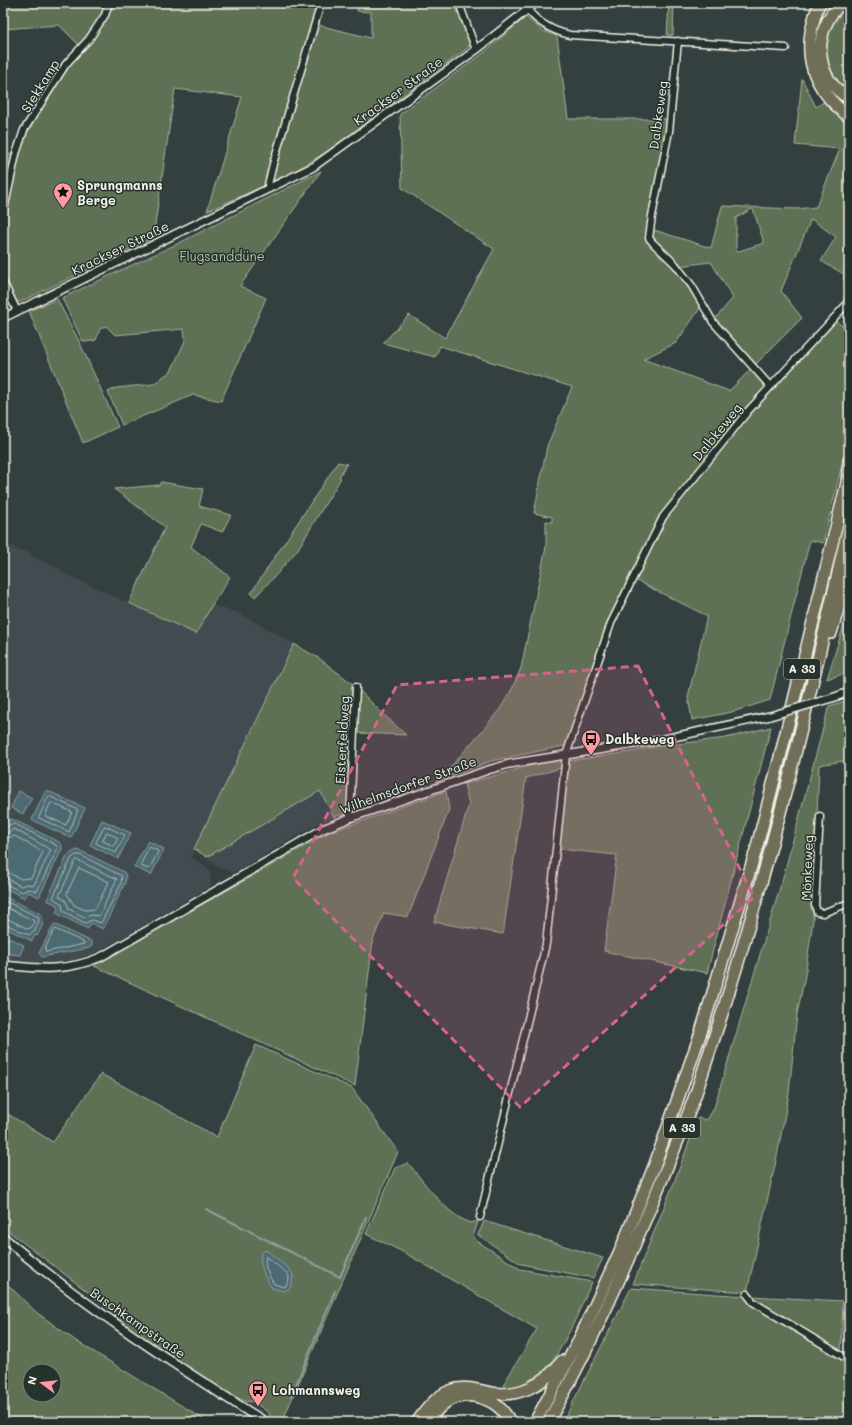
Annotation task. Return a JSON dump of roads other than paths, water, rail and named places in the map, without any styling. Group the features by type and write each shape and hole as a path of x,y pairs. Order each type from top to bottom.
{"highway":[{"path":"820,3 812,24 810,41 810,58 814,74 820,87 828,98 849,117"},
{"path":"842,3 831,14 825,24 821,36 820,48 821,61 825,73 835,87 849,98"},
{"path":"846,487 849,461"},
{"name":"A 33","path":"535,1422 578,1342 621,1248 655,1164 701,1032 756,850 849,474"},
{"name":"A 33","path":"548,1422 606,1309 621,1276 695,1095 736,969 770,852 816,671 849,525"},
{"path":"816,671 837,614 849,573"},
{"path":"417,1422 439,1397 450,1391 462,1388 474,1388 503,1394 532,1388 555,1370 578,1342"},
{"path":"428,1422 442,1405 458,1397 468,1396 485,1398 493,1402 505,1414 510,1422"},
{"path":"554,1422 561,1399"}],"main road":[{"name":"Buschkampstraße","path":"3,1237 64,1286 130,1335 265,1422"}],"street":[{"name":"Siekkamp","path":"3,214 16,154 24,130 66,64 89,39 104,15 109,3"},
{"path":"268,189 273,164 314,29 319,10 318,3"},
{"path":"459,3 476,50"},
{"name":"Krackser Straße","path":"3,318 313,167 476,50 536,3"},
{"path":"528,10 539,22 555,31 570,35 786,48"},
{"name":"Dalbkeweg","path":"678,41 669,131 649,238 675,264 692,286 713,322 770,386"},
{"path":"3,282 17,311"},
{"name":"Dalbkeweg","path":"480,1217 546,944 566,755 611,623 663,517 748,410 846,305 849,298"},
{"name":"Eisterfeldweg","path":"350,818 356,687"},
{"name":"Wilhelmsdorfer Straße","path":"3,965 53,969 84,964 101,957 323,829 350,818 488,770 509,764 660,740 770,716 849,692"},
{"name":"Mönkeweg","path":"820,816 815,905 817,912 823,913 849,903"},
{"path":"747,1294 753,1302 849,1360"}],"water":[{"path":"46,790 85,808 71,838 32,820"},
{"path":"19,791 32,798 23,814 11,808"},
{"path":"12,819 59,842 62,846 62,849 39,897 28,892 25,898 3,887 3,828 8,820"},
{"path":"102,820 131,833 118,859 90,845"},
{"path":"148,841 164,849 151,875 134,867"},
{"path":"76,850 124,872 126,877 125,883 103,929 91,923 88,929 56,913 59,906 47,900 67,856"},
{"path":"3,896 41,914 43,920 42,925 37,936 35,935 32,941 3,927"},
{"path":"54,924 92,942 92,946 89,948 42,957 39,953"},
{"path":"3,935 24,945 20,955 3,953"},
{"path":"266,1250 289,1269 293,1275 292,1283 289,1289 283,1291 272,1288 269,1284 261,1262 261,1253"}],"waterway":[{"path":"206,1209 340,1277 366,1217"},
{"path":"295,1387 335,1291"},
{"path":"291,1396 293,1391"}],"place":[{"name":"Sprungmanns Berge","path":"63,209"},
{"name":"Dalbkeweg","path":"591,756"},
{"name":"Lohmannsweg","path":"258,1407"}],"park label":[{"name":"Flugsanddüne","path":"222,256"}]}
